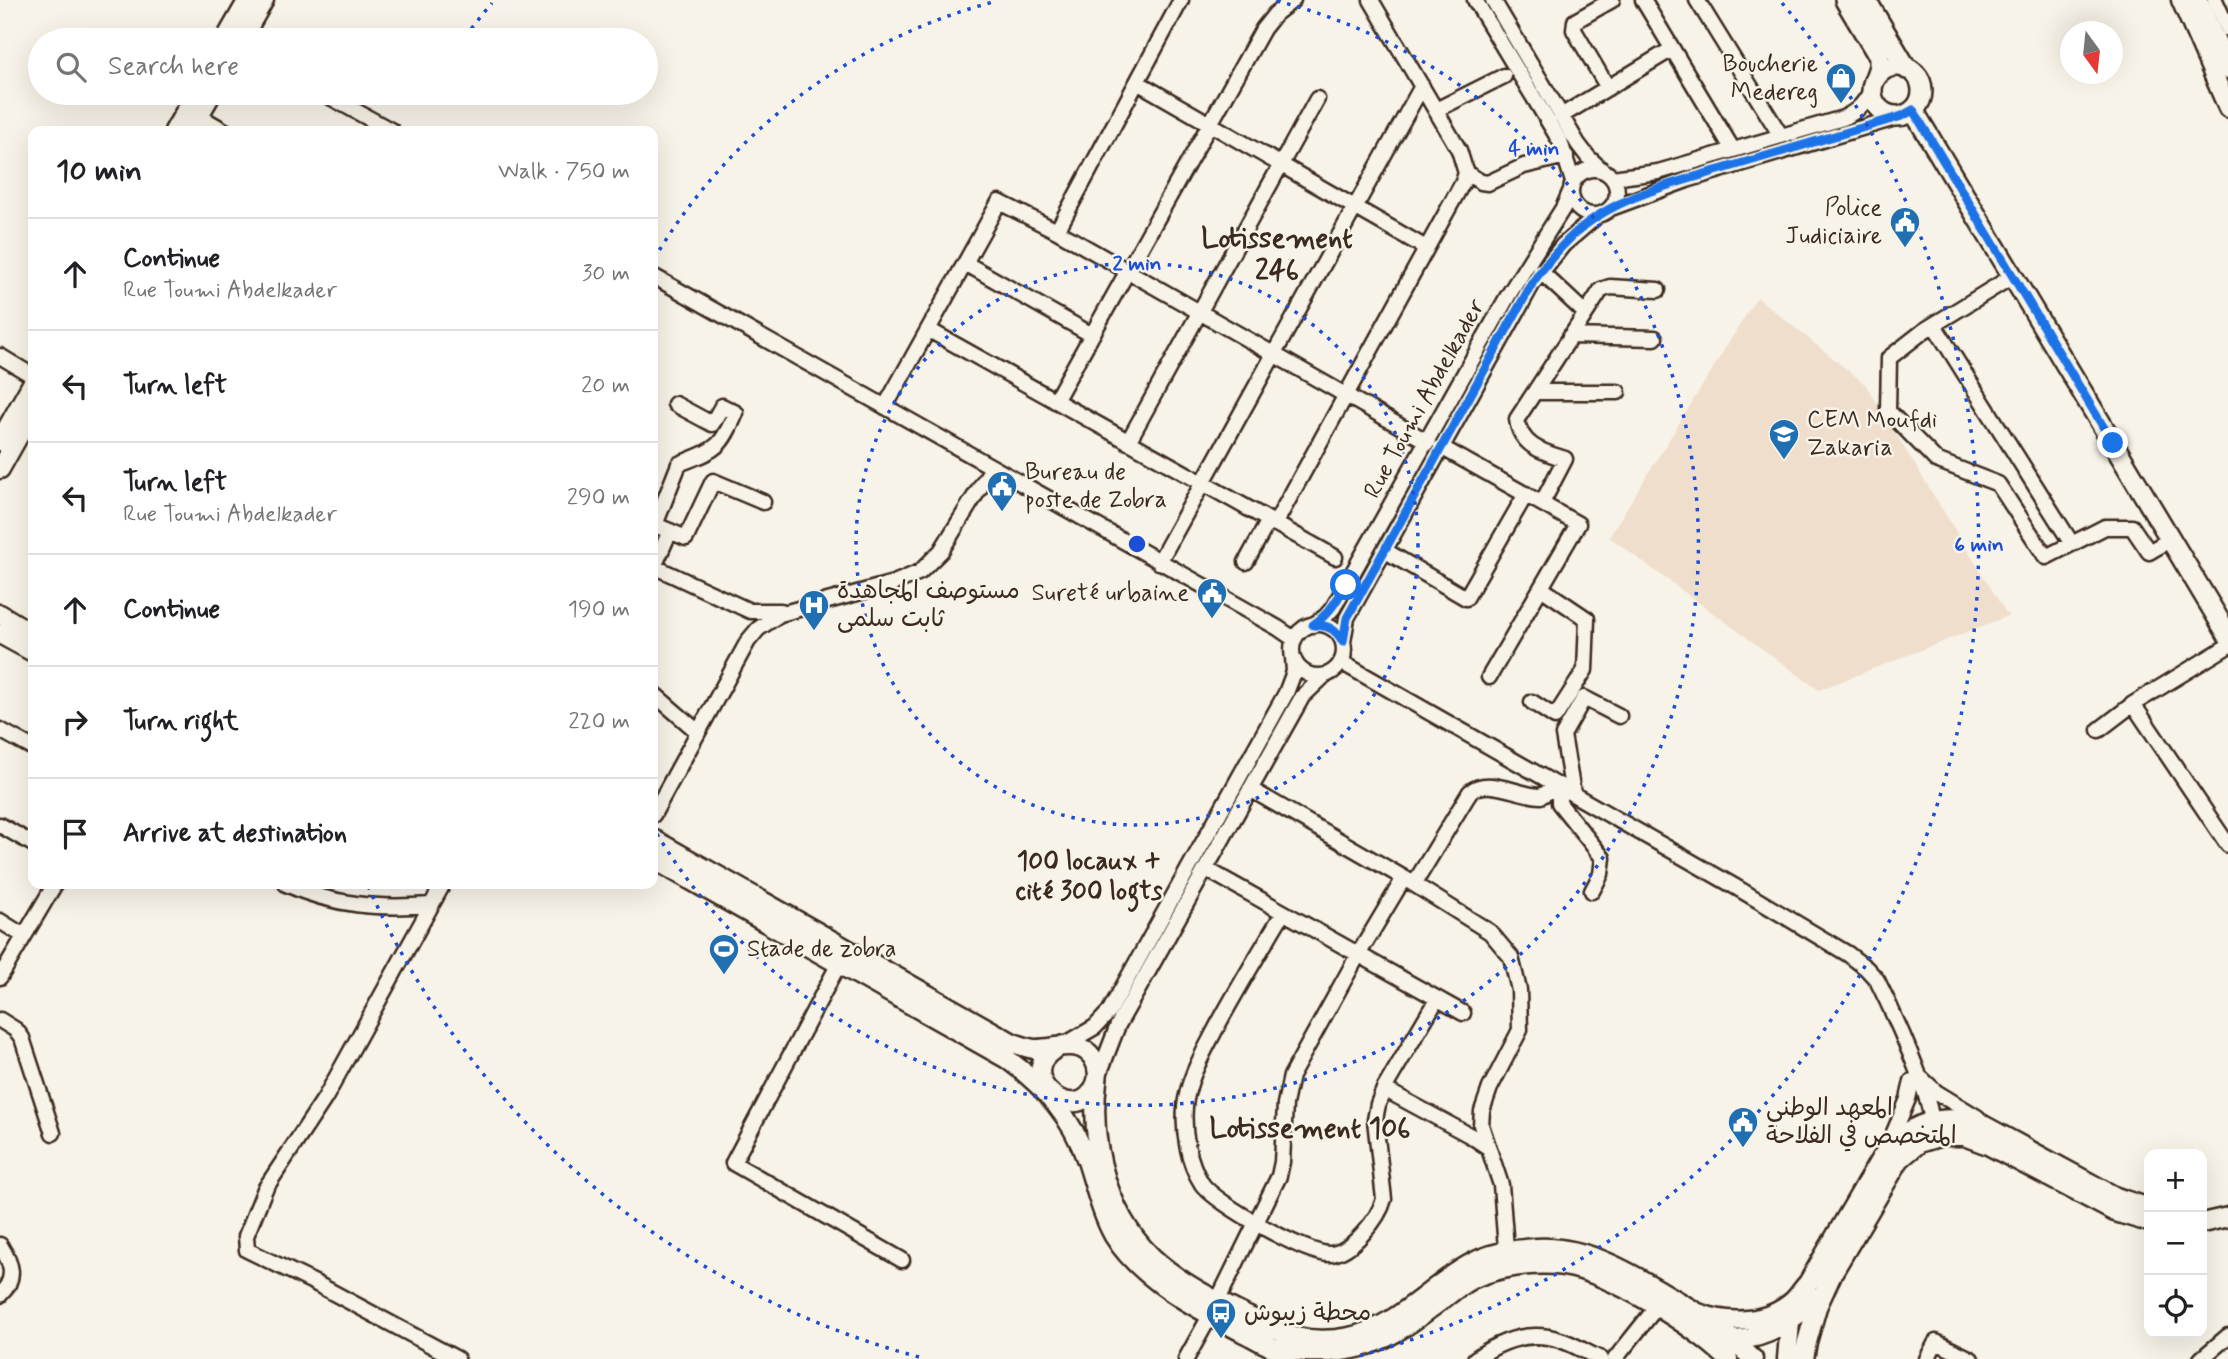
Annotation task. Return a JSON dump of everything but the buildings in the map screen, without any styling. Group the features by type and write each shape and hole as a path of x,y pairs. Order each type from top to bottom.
{"main road":[{"path":"1845,0 1878,57 1879,67 1872,97 1881,111 1889,115 1907,113 1921,97 1919,80 1907,69 1866,0"},
{"path":"1873,85 1879,74 1890,68 1907,69"},
{"path":"1907,113 2013,276 2228,635"}],"street":[{"path":"232,28 248,0"},
{"path":"248,28 264,0"},
{"path":"1057,231 1181,0"},
{"path":"1055,401 1263,29 1275,14 1293,0"},
{"path":"1246,562 1346,395 1464,182 1466,173 1459,150 1371,0"},
{"path":"1475,0 1560,141 1566,156 1572,200 1576,207 1590,215 1687,180 1907,113"},
{"path":"1493,0 1561,116 1588,157 1608,175 1617,193 1604,212"},
{"path":"1608,88 1574,30 1575,21 1612,0"},
{"path":"1643,0 1733,150"},
{"path":"1697,0 1781,136"},
{"path":"2180,0 2228,108"},
{"path":"2198,0 2228,69"},
{"path":"2215,0 2228,29"},
{"path":"1561,116 1672,49"},
{"path":"1436,110 1504,76"},
{"path":"1136,82 1426,248"},
{"path":"1572,186 1585,171 1595,169 1608,175 1658,172 1843,118 1857,112 1864,105 1873,85"},
{"path":"1159,562 1422,86"},
{"path":"1128,442 1317,99"},
{"path":"177,126 189,105"},
{"path":"194,123 205,105"},
{"path":"345,105 383,126"},
{"path":"1466,173 1480,182 1488,183 1524,166 1566,156"},
{"name":"Rue Toumi Abdelkader","path":"1343,642 1347,618 1384,550 1434,444 1509,295 1563,208 1572,186"},
{"path":"885,407 999,202 1057,231 1578,524 1489,677"},
{"name":"Rue Toumi Abdelkader","path":"1313,625 1333,608 1541,271 1563,245 1604,212"},
{"path":"965,263 1092,335"},
{"path":"1541,271 1585,313"},
{"path":"2013,276 1934,324 1889,358 1888,411 1936,460 1998,484 2046,557 2105,527 2132,527 2149,552 2171,539"},
{"path":"658,279 1294,639"},
{"path":"1542,503 1564,459 1536,450 1518,429 1517,419 1601,290 1610,287 1658,290"},
{"path":"1934,324 2072,544"},
{"path":"929,330 1335,557"},
{"path":"1570,336 1655,338"},
{"path":"0,356 28,373"},
{"path":"0,441 28,391"},
{"path":"1535,392 1618,392"},
{"path":"658,515 679,464 720,444 736,413 722,406 712,424 675,404"},
{"path":"0,469 28,419"},
{"path":"658,806 748,641 758,628 769,620 794,610 894,583 920,572 941,551 992,468"},
{"path":"658,526 686,538 713,481 763,502"},
{"path":"1384,550 1466,598 1526,494"},
{"path":"658,556 670,531"},
{"path":"658,569 750,611 794,610"},
{"path":"1532,702 1555,717 1585,670 1587,618 1541,588"},
{"path":"743,608 750,623 748,641"},
{"path":"0,614 28,631"},
{"path":"1214,1308 1150,1276 1114,1235 1086,1157 1066,1115 1043,1084 1042,1064 1047,1055 1095,1027 1108,1012 1286,693 1294,672 1293,657 1294,639 1313,625 1331,627 1339,634 1345,651 1341,663 1332,673 1324,676 1303,671 1296,665 1293,657"},
{"path":"0,634 28,649"},
{"path":"2099,730 2133,704 2228,646"},
{"path":"1341,663 1573,793 1857,961 1877,980 1911,1060 1930,1131"},
{"path":"658,842 1007,1059 1056,1099 1076,1102 1092,1091 1118,1025 1303,697 1324,676"},
{"path":"658,697 698,732"},
{"path":"1573,793 1563,735 1584,698 1619,716"},
{"path":"2133,704 2223,825 2228,845"},
{"path":"0,730 28,745"},
{"path":"1186,1359 1279,1176 1285,1104 1291,1076 1358,955 1475,787 1489,786 1541,796 1559,785"},
{"path":"1559,785 1559,803 1603,858 1601,874 1592,891"},
{"path":"1250,789 1409,881 1490,932 1511,957 1520,990 1521,1030 1499,1068 1482,1111 1481,1125 1501,1185 1507,1261"},
{"path":"0,825 28,841"},
{"path":"658,862 1013,1043 1031,1049 1065,1045 1084,1049 1096,1064 1098,1149 1118,1209 1129,1231 1160,1265 1214,1308 1276,1349 1324,1359 1366,1352 1392,1338 1469,1280 1507,1261 1564,1266 1662,1301 1694,1321 1733,1339 1753,1359"},
{"path":"1206,869 1463,1013"},
{"path":"0,977 52,889"},
{"path":"300,889 332,901 366,906 431,905"},
{"path":"440,889 325,1098 265,1189 246,1236 247,1250 457,1359"},
{"path":"1283,914 1224,1014 1197,1066 1185,1105 1188,1148 1201,1182 1220,1201 1256,1223 1313,1251 1333,1254 1348,1246 1369,1226 1381,1210 1384,1199 1375,1120 1378,1104 1384,1089 1437,999"},
{"path":"0,921 24,936"},
{"path":"843,956 733,1163 902,1260"},
{"path":"0,1020 16,1030 22,1038 53,1133"},
{"path":"1915,1078 1978,1117 1985,1126"},
{"path":"1887,1149 1915,1078"},
{"path":"1384,1089 1489,1148"},
{"path":"1804,1359 1807,1342 1833,1272 1900,1159 1930,1131 1952,1119 1969,1120 1985,1126 2116,1197 2144,1206"},
{"path":"1787,1359 1790,1322 1808,1283 1887,1149 1906,1131 1964,1136 1988,1145 2115,1212 2144,1221"},
{"path":"2207,1209 2228,1206"},
{"path":"2207,1222 2228,1217"},
{"path":"0,1245 6,1255 11,1280 0,1295"},
{"path":"1694,1321 1755,1320 1777,1312 1794,1300 1808,1283"},
{"path":"1733,1339 1753,1336 1790,1322 1824,1293"},
{"path":"1615,1359 1662,1301"},
{"path":"1694,1321 1728,1359"},
{"path":"1475,1359 1502,1342 1539,1336 1559,1339 1601,1359"},
{"path":"2201,1359 2228,1336"},
{"path":"1927,1359 1936,1342 1971,1359"}],"shaded area":[{"name":"CEM Moufdi Zakaria","path":"1757,297 1865,384 2008,616 1819,690 1609,537"}],"place":[{"name":"Boucherie Medereg","path":"1841,105"},
{"name":"Police Judiciaire","path":"1905,249"},
{"name":"CEM Moufdi Zakaria","path":"1784,461"},
{"name":"Bureau de poste de Zobra","path":"1002,513"},
{"name":"Sureté urbaine","path":"1212,620"},
{"name":"مستوصف المجاهدة ثابت سلمى","path":"814,632"},
{"name":"Stade de zobra","path":"724,976"},
{"name":"المعهد الوطني المتخصص في الفلاحة","path":"1743,1149"},
{"name":"محطة زيبوش","path":"1221,1340"}],"district":[{"name":"Lotissement 246","path":"1277,255"},
{"name":"100 locaux + cité 300 logts","path":"1089,877"},
{"name":"Lotissement 106","path":"1310,1129"}],"route":[{"path":"1346,585 1333,608 1313,625 1331,627 1343,642 1347,618 1533,282 1547,262 1578,230 1611,208 1687,180 1902,116 1913,110 2113,443"}]}
